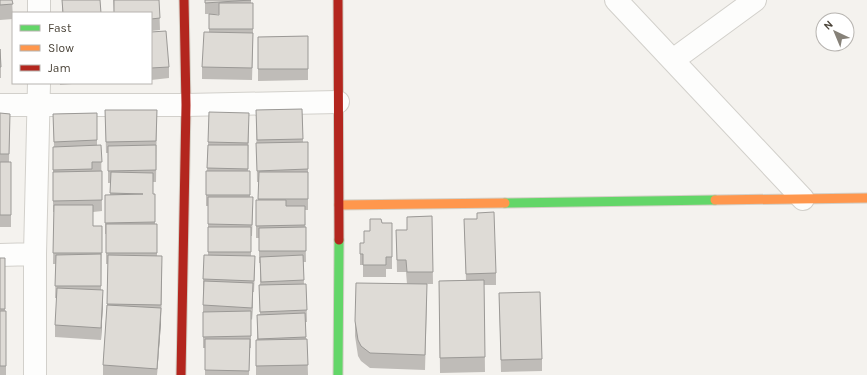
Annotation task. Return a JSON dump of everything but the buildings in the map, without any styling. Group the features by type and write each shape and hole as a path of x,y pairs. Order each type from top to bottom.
{"street":[{"path":"39,0 39,12"},
{"path":"181,375 186,105 184,0"},
{"path":"338,0 338,375"},
{"path":"616,0 803,199"},
{"path":"673,60 752,1"},
{"path":"35,375 35,254 39,84"},
{"path":"0,105 186,105 338,102"},
{"path":"339,206 867,198"},
{"path":"0,255 35,254"}],"traffic: fast":[{"path":"505,203 715,200"},
{"path":"338,375 339,240"}],"traffic: slow":[{"path":"715,200 867,198"},
{"path":"339,205 505,203"}],"traffic: jam":[{"path":"181,375 186,105 184,0"},
{"path":"338,0 339,240"}]}
